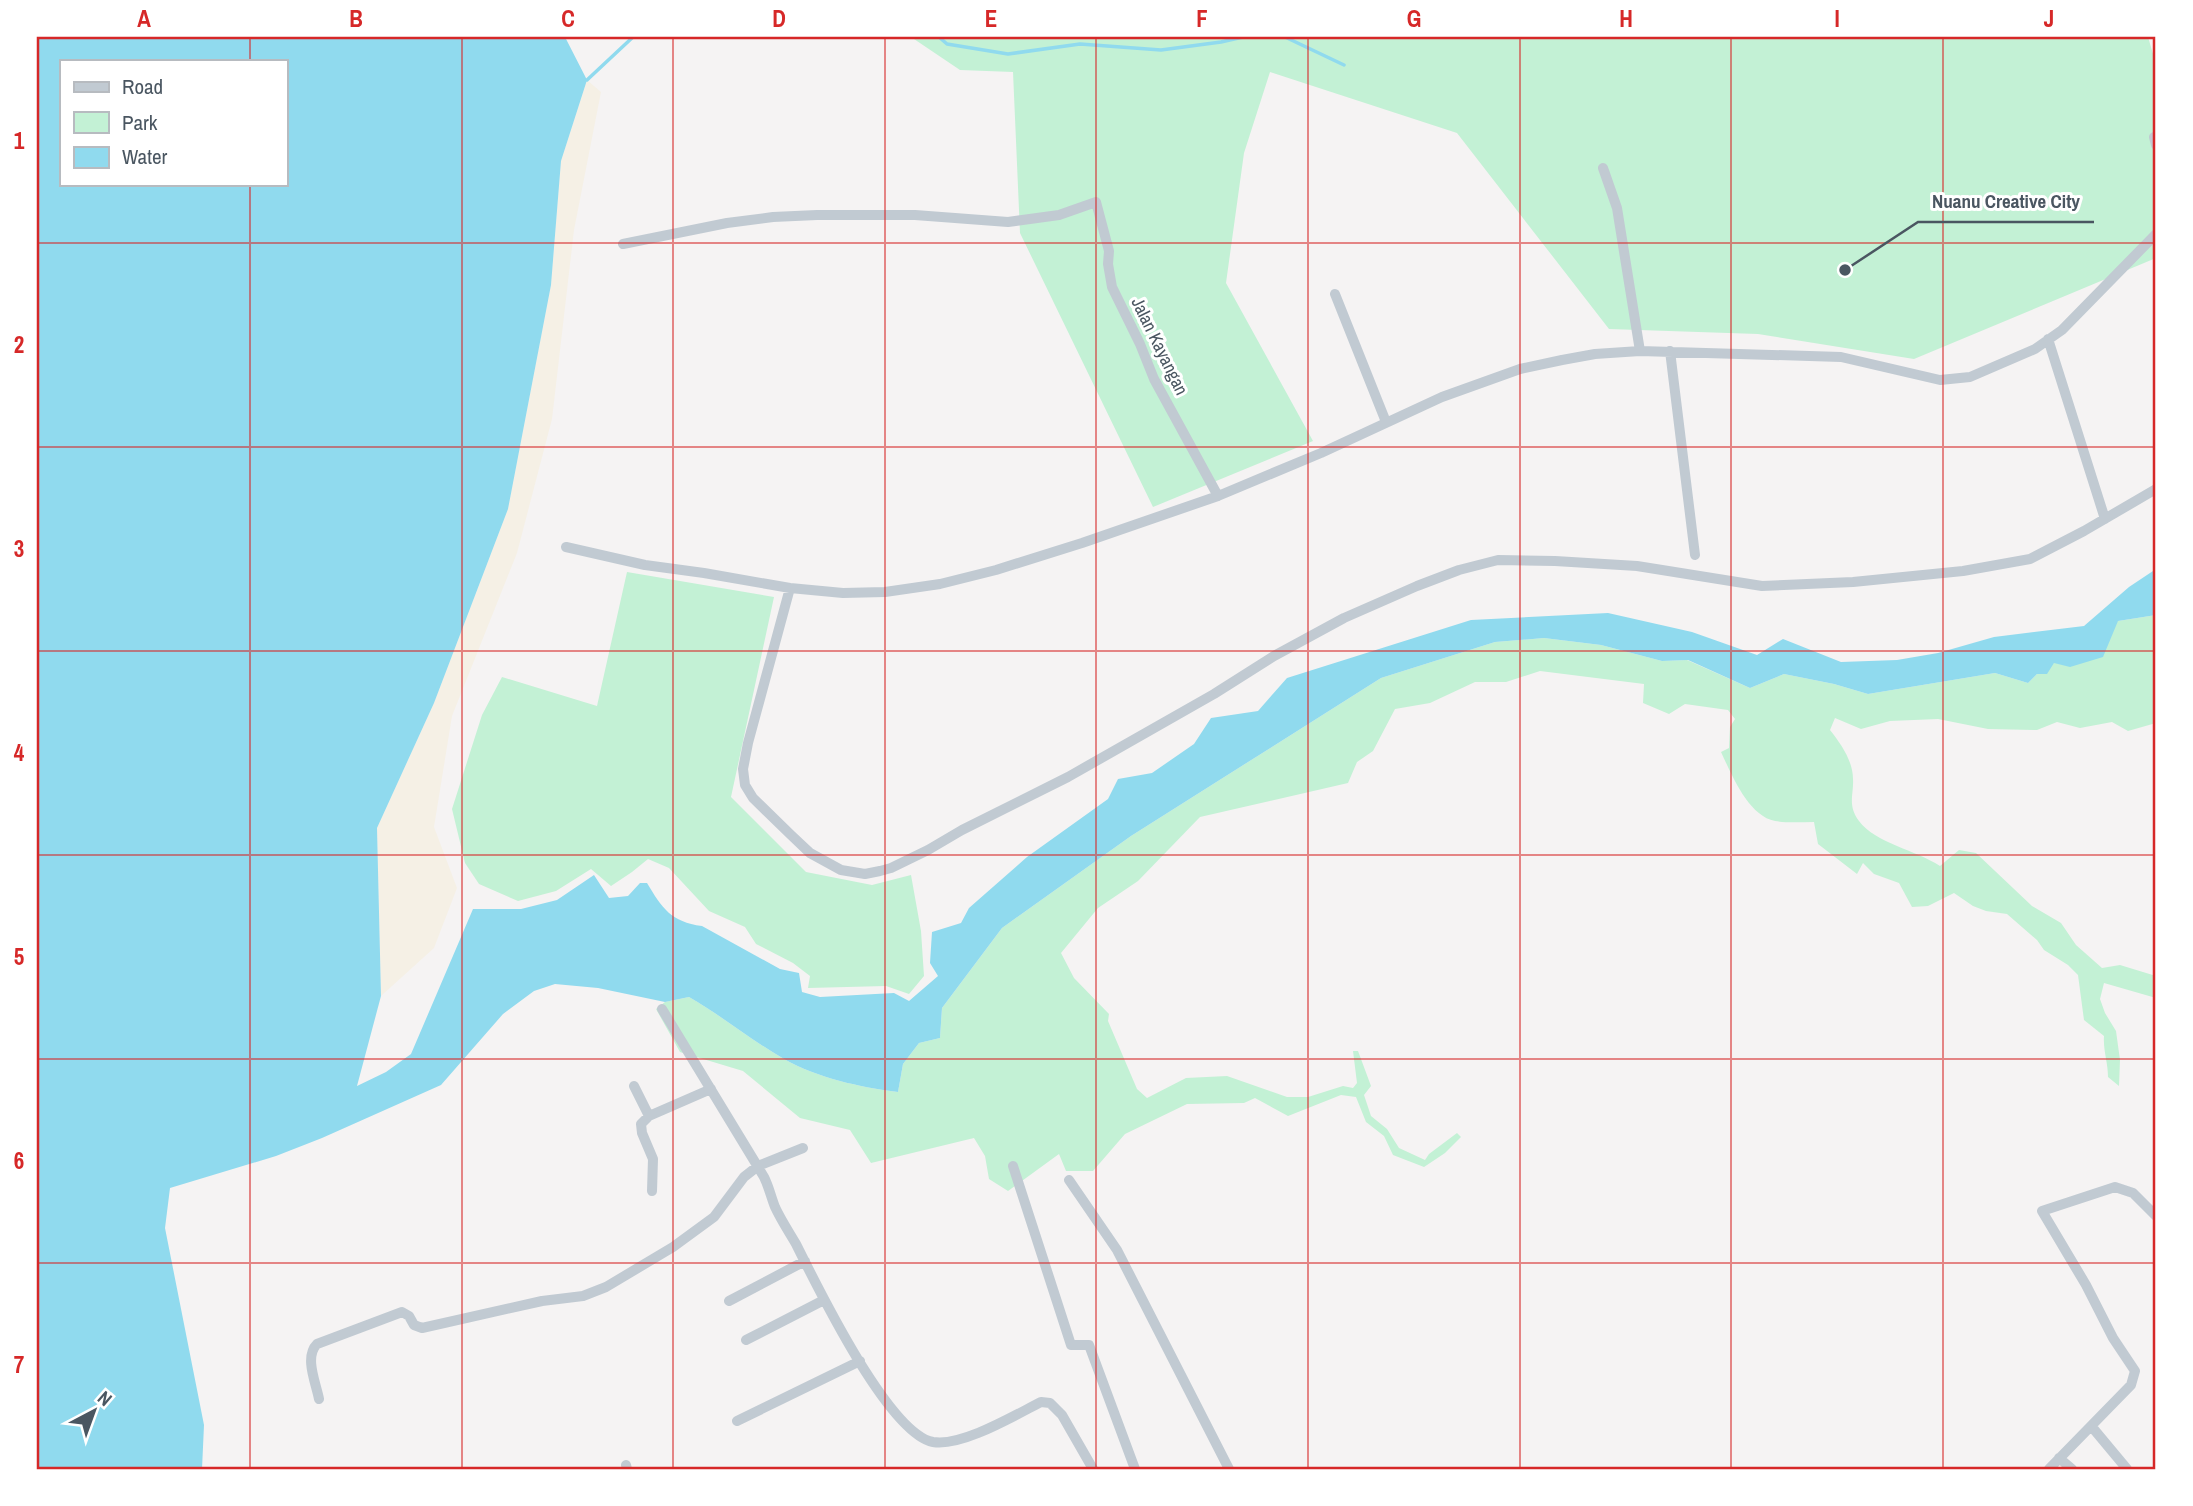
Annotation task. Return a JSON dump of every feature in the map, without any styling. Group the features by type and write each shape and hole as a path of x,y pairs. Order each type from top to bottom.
{"street":[{"path":"1603,168 1617,208 1640,351"},
{"name":"Jalan Kayangan","path":"624,244 727,223 773,218 915,215 1008,222 1059,215 1096,202 1109,251 1112,287 1154,379 1218,496"},
{"path":"566,547 635,563 790,588 843,593 885,592 940,584 1069,547 1218,496 1321,453 1442,397 1520,369 1595,354 1670,351 1841,357 1947,380 1970,377 2035,349 2062,330 2156,234"},
{"path":"1335,294 1386,422"},
{"path":"2048,339 2105,519"},
{"path":"1670,351 1695,555"},
{"path":"790,588 748,743 743,769 745,785 753,798 810,853 841,870 865,874 891,868 1068,777 1344,618 1417,586 1480,564 1518,559 1637,566 1762,586 1853,582 1963,571 2030,559 2156,489"},
{"path":"662,1009 758,1166 778,1213 824,1300 895,1413 920,1437 933,1442 950,1442 970,1436 1041,1402 1050,1403 1062,1415 1093,1469"},
{"path":"634,1086 649,1116"},
{"path":"652,1191 653,1159 640,1129 643,1122 649,1116 711,1089"},
{"path":"319,1399 310,1355 317,1344 402,1312 410,1316 416,1327 422,1328 542,1301 570,1299 591,1293 636,1271 696,1230 716,1214 744,1177 758,1166 803,1148"},
{"path":"1013,1166 1071,1345 1089,1345 1135,1469"},
{"path":"1069,1180 1117,1250 1229,1469"},
{"path":"2049,1469 2131,1385 2135,1371 2113,1338 2086,1285 2042,1211 2115,1187 2133,1193 2156,1216"},
{"path":"730,1301 805,1262"},
{"path":"746,1340 824,1300"},
{"path":"737,1421 860,1361"},
{"path":"2092,1427 2127,1469"},
{"path":"2059,1458 2071,1469"}],"green space":[{"path":"911,37 2148,37 2156,64 2156,258 1914,359 1758,334 1609,329 1457,133 1270,72 1244,153 1226,283 1313,441 1153,507 1020,233 1013,72 960,70"},
{"path":"627,572 774,597 731,797 806,872 872,885 911,875 921,931 924,976 909,994 886,986 808,988 810,976 793,963 756,944 745,927 709,911 669,868 648,859 611,886 591,869 556,891 518,901 479,884 465,863 452,809 482,715 502,677 597,706"},
{"path":"2156,615 2156,723 2128,731 2112,722 2080,728 2057,722 2037,730 1988,729 1938,719 1890,721 1861,729 1835,718 1830,730 1849,759 1853,810 1866,829 1885,841 1940,866 1959,850 1976,853 2032,906 2061,923 2076,945 2102,968 2120,965 2156,976 2156,998 2104,983 2100,999 2116,1031 2120,1060 2119,1086 2108,1077 2104,1036 2084,1020 2078,975 2068,965 2044,950 2037,940 2007,914 1973,906 1954,893 1928,906 1912,907 1899,883 1874,874 1863,863 1857,874 1818,844 1814,822 1775,821 1757,811 1735,782 1721,752 1729,748 1730,727 1735,719 1728,710 1685,704 1669,714 1643,703 1644,684 1540,671 1506,682 1475,682 1430,703 1395,709 1373,751 1357,762 1348,783 1200,817 1138,881 1098,908 1061,953 1074,978 1109,1014 1108,1021 1137,1089 1147,1098 1186,1078 1227,1076 1287,1097 1308,1097 1343,1086 1353,1088 1357,1083 1353,1051 1358,1051 1371,1086 1364,1095 1371,1116 1387,1129 1399,1148 1425,1160 1457,1133 1461,1137 1445,1153 1424,1167 1393,1155 1384,1136 1366,1122 1356,1097 1341,1095 1288,1116 1255,1098 1244,1103 1187,1104 1125,1134 1093,1171 1066,1171 1059,1154 1008,1191 989,1179 985,1156 974,1138 871,1163 850,1130 800,1118 743,1071 680,1052 656,1009 665,1002 689,997 797,1066 839,1081 898,1092 903,1064 919,1043 940,1038 942,1008 1002,928 1131,836 1381,678 1495,642 1544,638 1601,645 1662,661 1687,660 1750,688 1784,674 1868,694 1995,673 2028,683 2037,674 2118,621"}],"sand":[{"path":"587,80 601,92 574,230 552,419 517,553 452,716 434,827 457,888 434,948 381,996 377,828 434,703 508,509 551,285 561,161"}],"water":[{"path":"37,37 565,37 587,80 561,161 551,285 508,509 434,703 377,828 381,996 357,1086 386,1072 411,1054 473,909 521,909 557,900 594,875 609,898 628,896 640,883 647,883 663,907 675,917 702,926 780,969 799,973 802,992 820,997 894,993 909,1001 938,976 930,963 932,932 961,923 969,908 1027,857 1108,799 1118,779 1152,773 1194,744 1211,718 1258,711 1287,678 1471,620 1608,613 1692,632 1757,655 1783,639 1841,662 1897,660 1938,653 1994,637 2084,626 2129,587 2156,569 2156,615 2118,621 2103,657 2070,667 2054,663 2047,674 2037,674 2028,683 1995,673 1868,694 1784,674 1750,688 1688,660 1662,661 1601,645 1544,638 1495,642 1381,678 1131,836 1002,928 942,1008 940,1038 919,1043 903,1064 898,1092 839,1081 797,1066 689,997 665,1002 598,988 555,984 534,991 503,1014 441,1085 276,1156 170,1188 165,1228 204,1425 202,1469 37,1469"}],"waterway":[{"path":"587,80 633,37"},
{"path":"939,37 947,44 1008,54 1080,44 1161,50 1243,37"},
{"path":"1285,37 1344,65"}],"place":[{"name":"Nuanu Creative City","path":"1845,270"}]}
